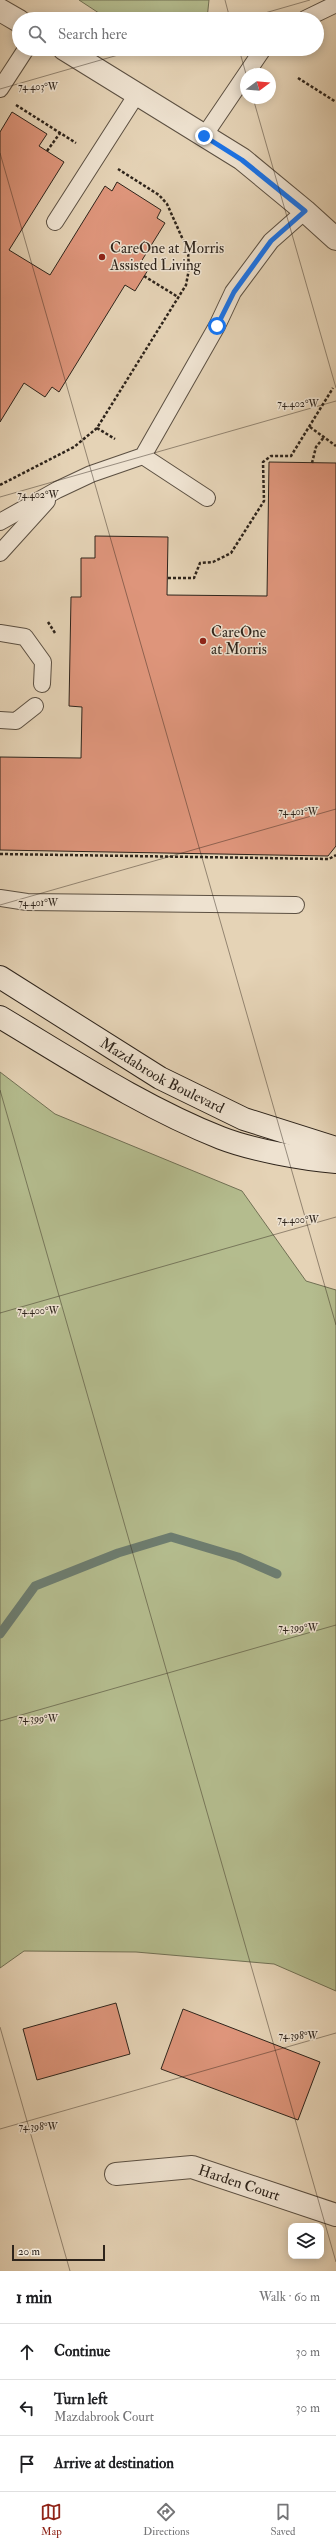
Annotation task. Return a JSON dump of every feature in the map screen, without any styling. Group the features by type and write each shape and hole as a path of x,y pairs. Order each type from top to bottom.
{"street":[{"path":"0,10 12,17"},
{"path":"76,56 242,160 305,211 336,239"},
{"name":"Mazdabrook Boulevard","path":"0,977 160,1078 244,1119 336,1148"},
{"name":"Mazdabrook Boulevard","path":"0,1017 166,1112 222,1138 305,1160 336,1162"},
{"name":"Harden Court","path":"116,2174 192,2166 336,2215"}],"lane":[{"path":"319,12 336,4"},
{"path":"0,89 21,56"},
{"path":"204,136 258,56"},
{"path":"55,222 138,94"},
{"path":"0,522 57,490 91,474 143,456 217,326 234,292 271,241 305,211"},
{"path":"143,456 208,498"},
{"path":"0,553 57,490"},
{"path":"0,633 25,637 43,662 42,684"},
{"path":"0,720 16,721 35,706"},
{"path":"0,898 27,902 296,905"}],"path":[{"path":"298,78 336,102"},
{"path":"0,485 74,447 97,428 186,285 189,269 188,251 167,204 159,195 13,103"},
{"path":"47,151 60,133"},
{"path":"144,276 178,297"},
{"path":"168,578 194,578 200,563 213,562 231,553 264,501 263,462 271,456 291,456 333,388"},
{"path":"310,426 336,446"},
{"path":"97,428 118,441"},
{"path":"312,463 316,447 324,437"},
{"path":"0,854 329,859 336,855"}],"green space":[{"path":"79,0 209,0 208,12 97,12"},
{"path":"0,1072 55,1114 242,1191 306,1281 336,1290 336,1991 274,1964 136,1952 24,1951 0,1968"}],"building":[{"name":"CareOne at Morris Assisted Living","path":"12,112 47,134 39,146 64,162 9,250 50,275 105,186 112,191 117,182 161,210 157,218 165,223 139,265 148,270 135,291 125,285 59,392 52,387 45,397 24,383 0,422 0,132"},
{"name":"CareOne at Morris","path":"269,462 336,463 336,846 328,856 0,850 0,757 81,758 82,707 69,706 71,597 81,597 81,558 95,558 95,536 168,537 167,595 267,596"},
{"path":"116,2003 130,2054 37,2080 23,2029"},
{"path":"183,2009 320,2062 298,2120 161,2069"}],"waterway":[{"path":"0,1634 35,1586 118,1553 171,1537 238,1557 277,1574"}],"place":[{"name":"CareOne at Morris Assisted Living","path":"102,257"},
{"name":"CareOne at Morris","path":"203,641"}],"route":[{"path":"204,136 242,160 305,211 271,241 234,292 217,326"}]}
